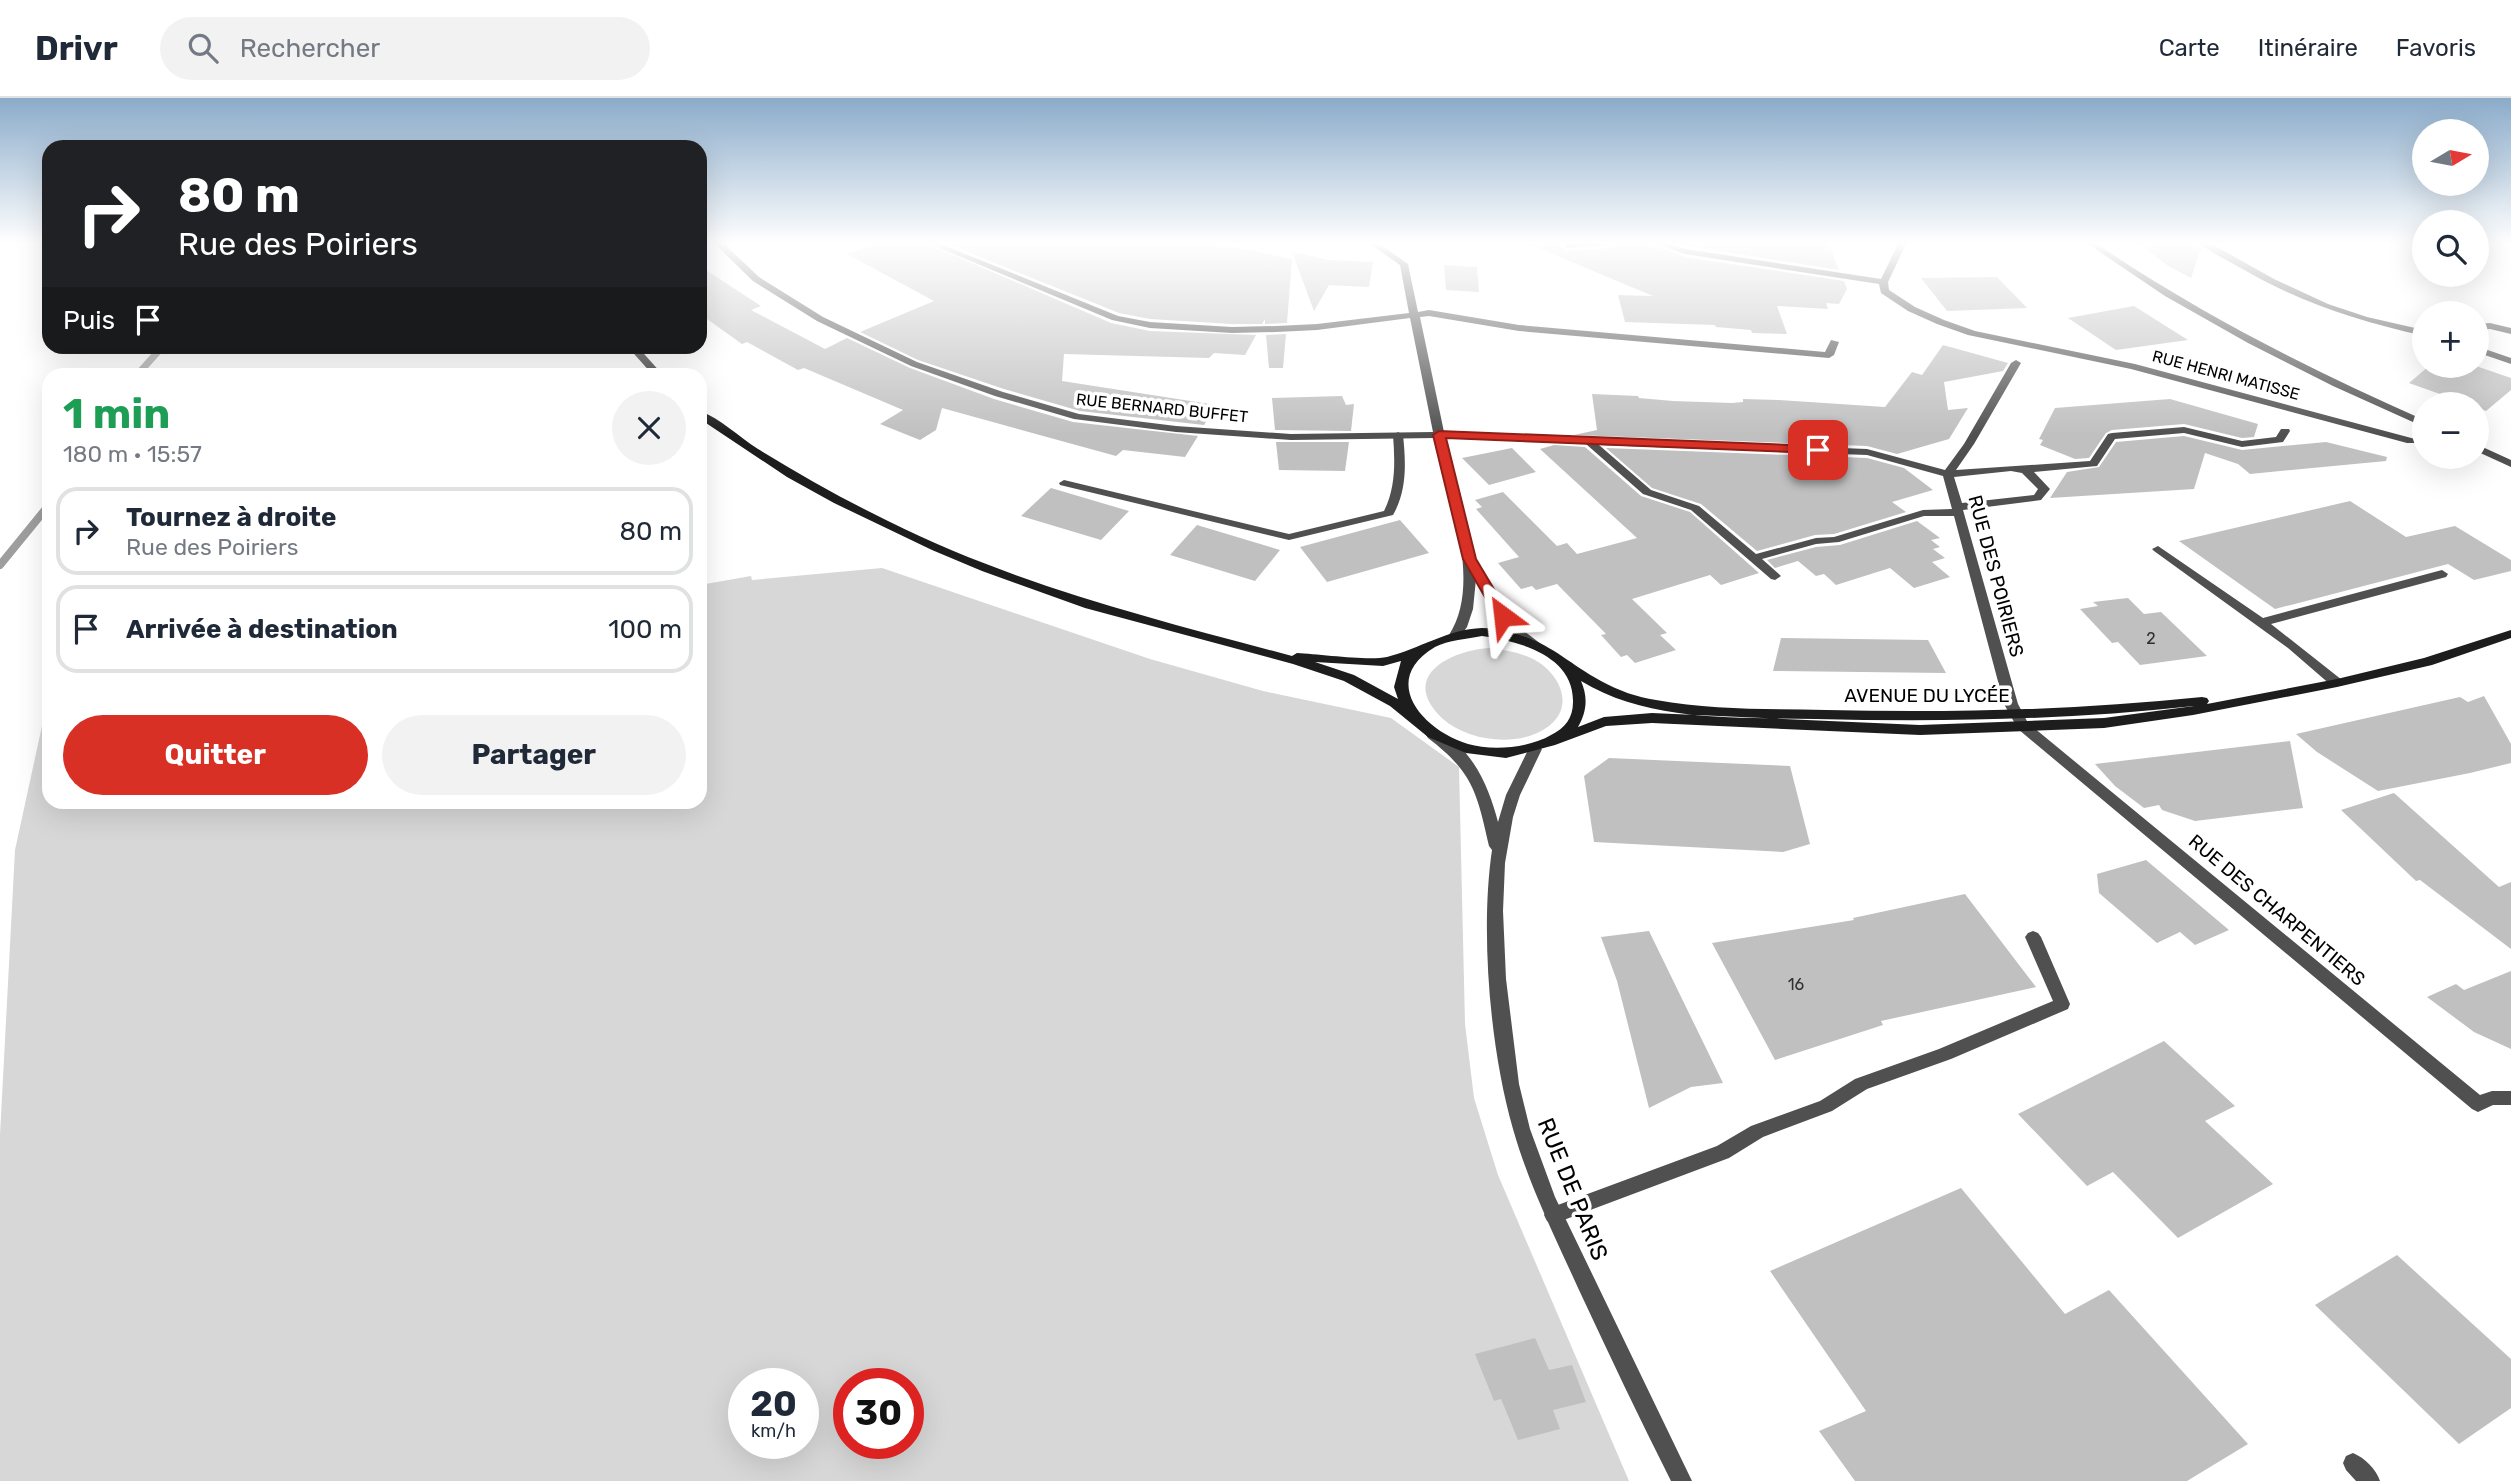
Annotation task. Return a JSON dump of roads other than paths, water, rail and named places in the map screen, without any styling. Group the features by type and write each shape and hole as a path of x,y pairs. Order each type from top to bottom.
{"main road":[{"path":"638,354 651,368"},
{"path":"707,419 745,446 837,502 933,547 1088,604 1278,656 1350,680 1386,696 1432,734 1455,746 1482,752 1510,753 1535,749 1556,740 1572,727 1580,710 1581,693 1574,676 1561,660 1535,644 1509,636 1482,632 1455,635 1416,652 1383,662 1278,656"},
{"name":"AVENUE DU LYCÉE","path":"1561,660 1607,690 1634,700 1666,706 1840,715 2104,723 2158,716 2337,683 2427,662 2511,634"},
{"path":"1413,718 1402,701 1400,684 1404,667 1416,652"},
{"name":"AVENUE DU LYCÉE","path":"1556,740 1604,722 1652,718 1856,729 2019,720"}],"street":[{"name":"RUE BERNARD BUFFET","path":"800,307 820,319 914,364 999,394 1078,417 1125,424 1292,437 1439,435"},
{"path":"1088,307 1132,322 1221,330 1317,327 1429,313 1519,328 1829,355 1834,342"},
{"path":"1414,307 1439,435 1470,559 1503,616 1516,631 1535,644"},
{"name":"RUE HENRI MATISSE","path":"1908,307 1934,321 1989,337 2129,365 2411,441"},
{"path":"2187,307 2219,326 2412,418"},
{"path":"2327,307 2412,330"},
{"path":"2489,326 2511,331"},
{"path":"2489,353 2511,361"},
{"path":"1948,474 1969,444 2016,363"},
{"path":"1439,435 1867,452 1948,474 2093,464 2112,436 2185,430 2242,444 2279,440 2285,431"},
{"path":"1064,483 1289,537 1389,513 1397,498 1401,455 1398,435"},
{"path":"1589,441 1647,492 1695,508 1775,576"},
{"path":"2489,454 2510,464"},
{"path":"1754,558 1816,541 1835,540 1923,513 2037,498 2044,489 2025,470"},
{"name":"RUE DES POIRIERS","path":"1948,474 2019,720"},
{"path":"2158,549 2262,623 2337,683"},
{"path":"1455,635 1464,624 1468,606 1470,559"},
{"path":"2262,623 2442,574"},
{"name":"RUE DES CHARPENTIERS","path":"2019,720 2114,803 2478,1104 2491,1098 2511,1098"},
{"name":"RUE DE PARIS","path":"1432,734 1468,763 1485,796 1497,851 1497,967 1503,1033 1517,1115 1527,1150 1553,1215 1682,1481"},
{"name":"RUE DE PARIS","path":"1497,851 1518,784 1535,749"},
{"path":"1553,1215 1723,1152 1757,1131 1826,1106 1861,1084 1945,1054 2062,1004 2033,937"},
{"path":"2353,1463 2370,1481"}],"waterway":[{"path":"143,368 156,354"},
{"path":"0,565 42,514"}]}
